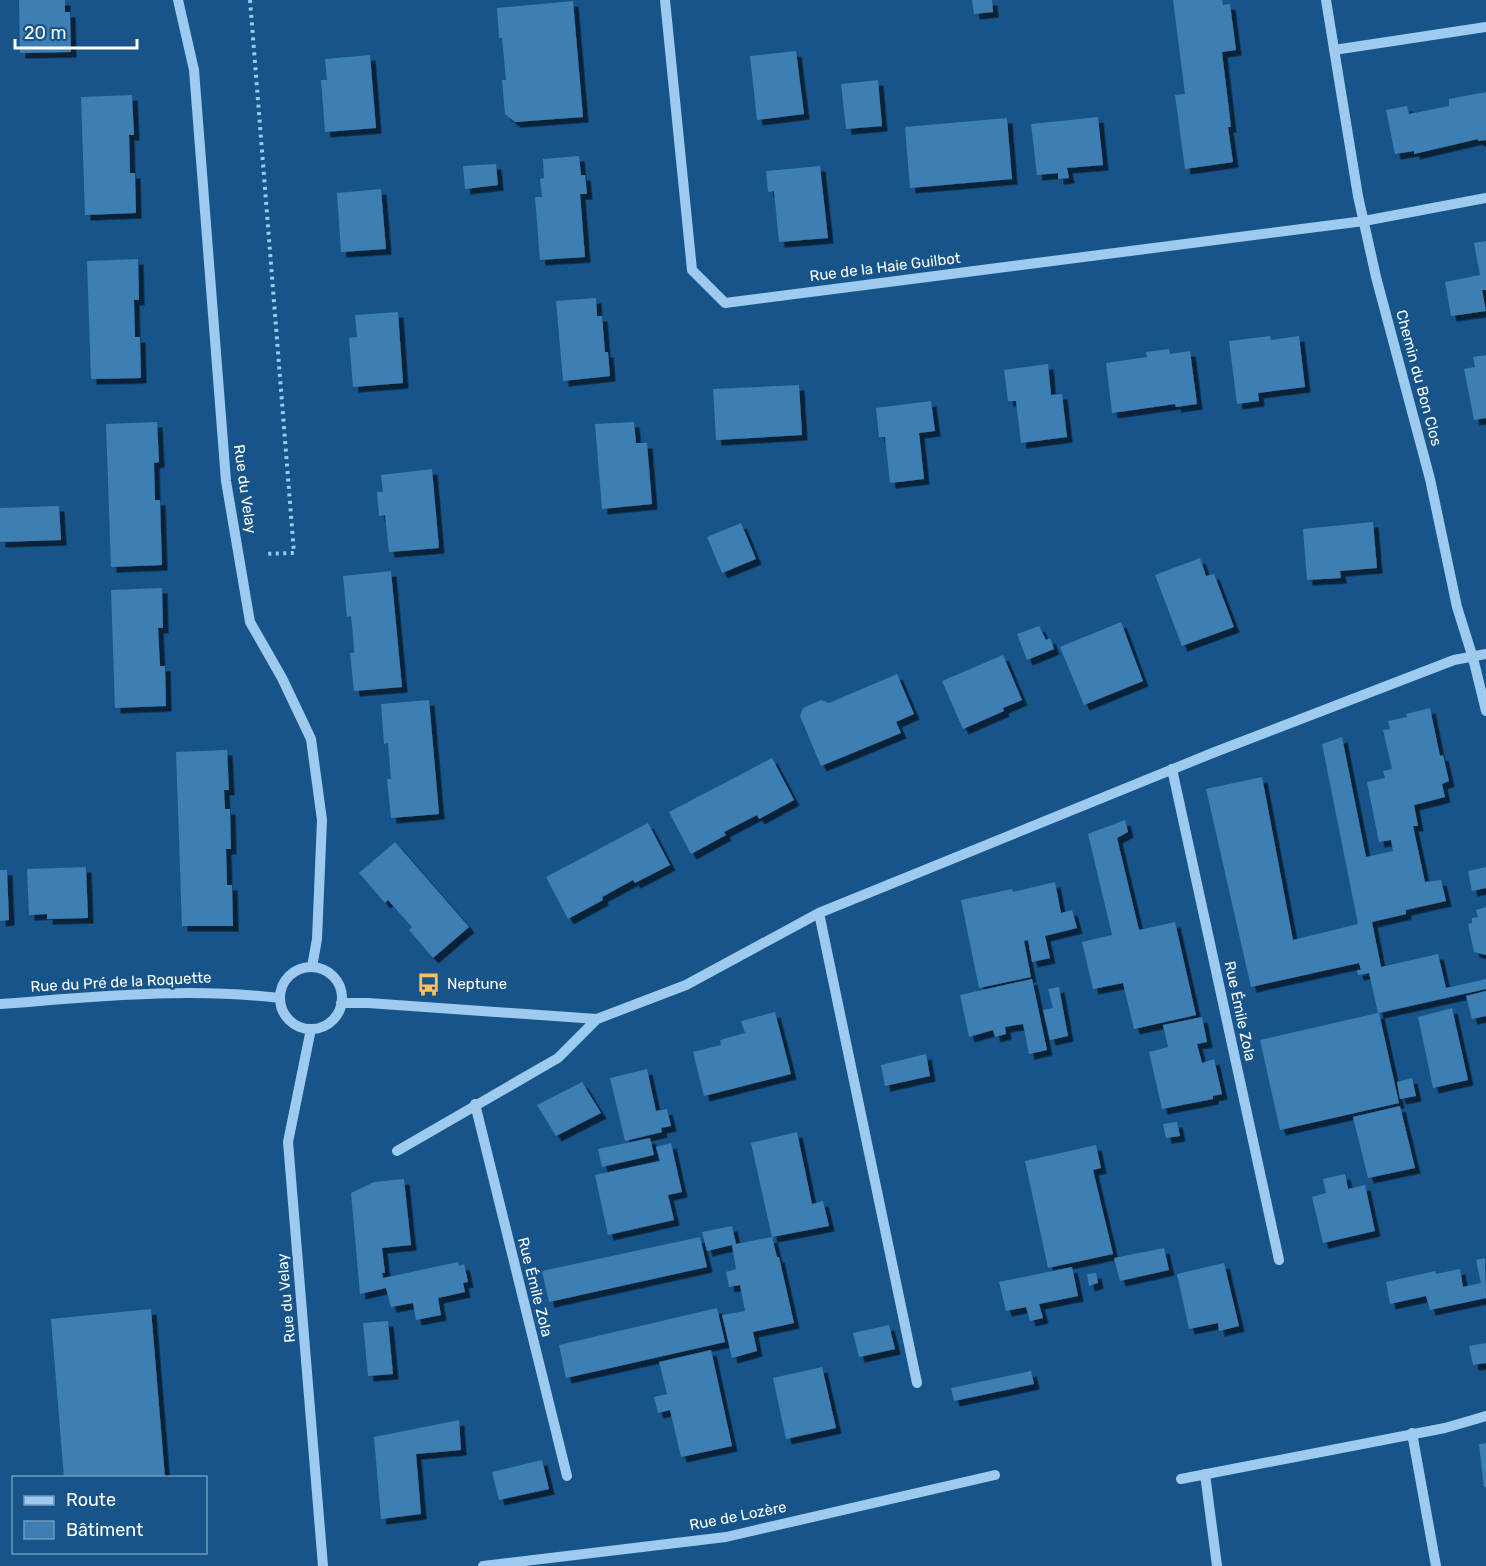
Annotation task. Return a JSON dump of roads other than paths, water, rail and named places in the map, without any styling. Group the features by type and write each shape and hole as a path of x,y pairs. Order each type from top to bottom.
{"street":[{"name":"Rue du Velay","path":"178,0 194,70 226,481 250,622 282,678 311,739 322,820 317,939 312,967"},
{"name":"Rue de la Haie Guilbot","path":"665,0 692,270 725,303 1364,221"},
{"name":"Chemin du Bon Clos","path":"1326,0 1364,221 1376,277 1430,479 1457,607 1473,657 1486,711"},
{"path":"1334,50 1486,27"},
{"path":"1364,221 1486,198"},
{"path":"397,1151 558,1058 597,1019 686,985 819,913 1172,769 1454,660 1486,654"},
{"name":"Rue Émile Zola","path":"1172,769 1279,1260"},
{"path":"819,913 917,1383"},
{"path":"312,967 322,969 338,983 341,1003 338,1013 331,1021 321,1027 311,1029 292,1023 281,1007 280,998 286,979 293,972 312,967"},
{"name":"Rue du Pré de la Roquette","path":"0,1004 142,993 210,992 280,998"},
{"path":"341,1003 597,1019"},
{"name":"Rue du Velay","path":"311,1029 288,1142 323,1566"},
{"name":"Rue Émile Zola","path":"475,1104 567,1476"},
{"path":"1181,1479 1445,1428 1486,1416"},
{"path":"1412,1433 1436,1566"},
{"path":"1205,1474 1216,1566"},
{"name":"Rue de Lozère","path":"483,1566 726,1537 995,1475"},
{"path":"316,1566 323,1566"}],"place":[{"name":"Neptune","path":"429,984"}]}
